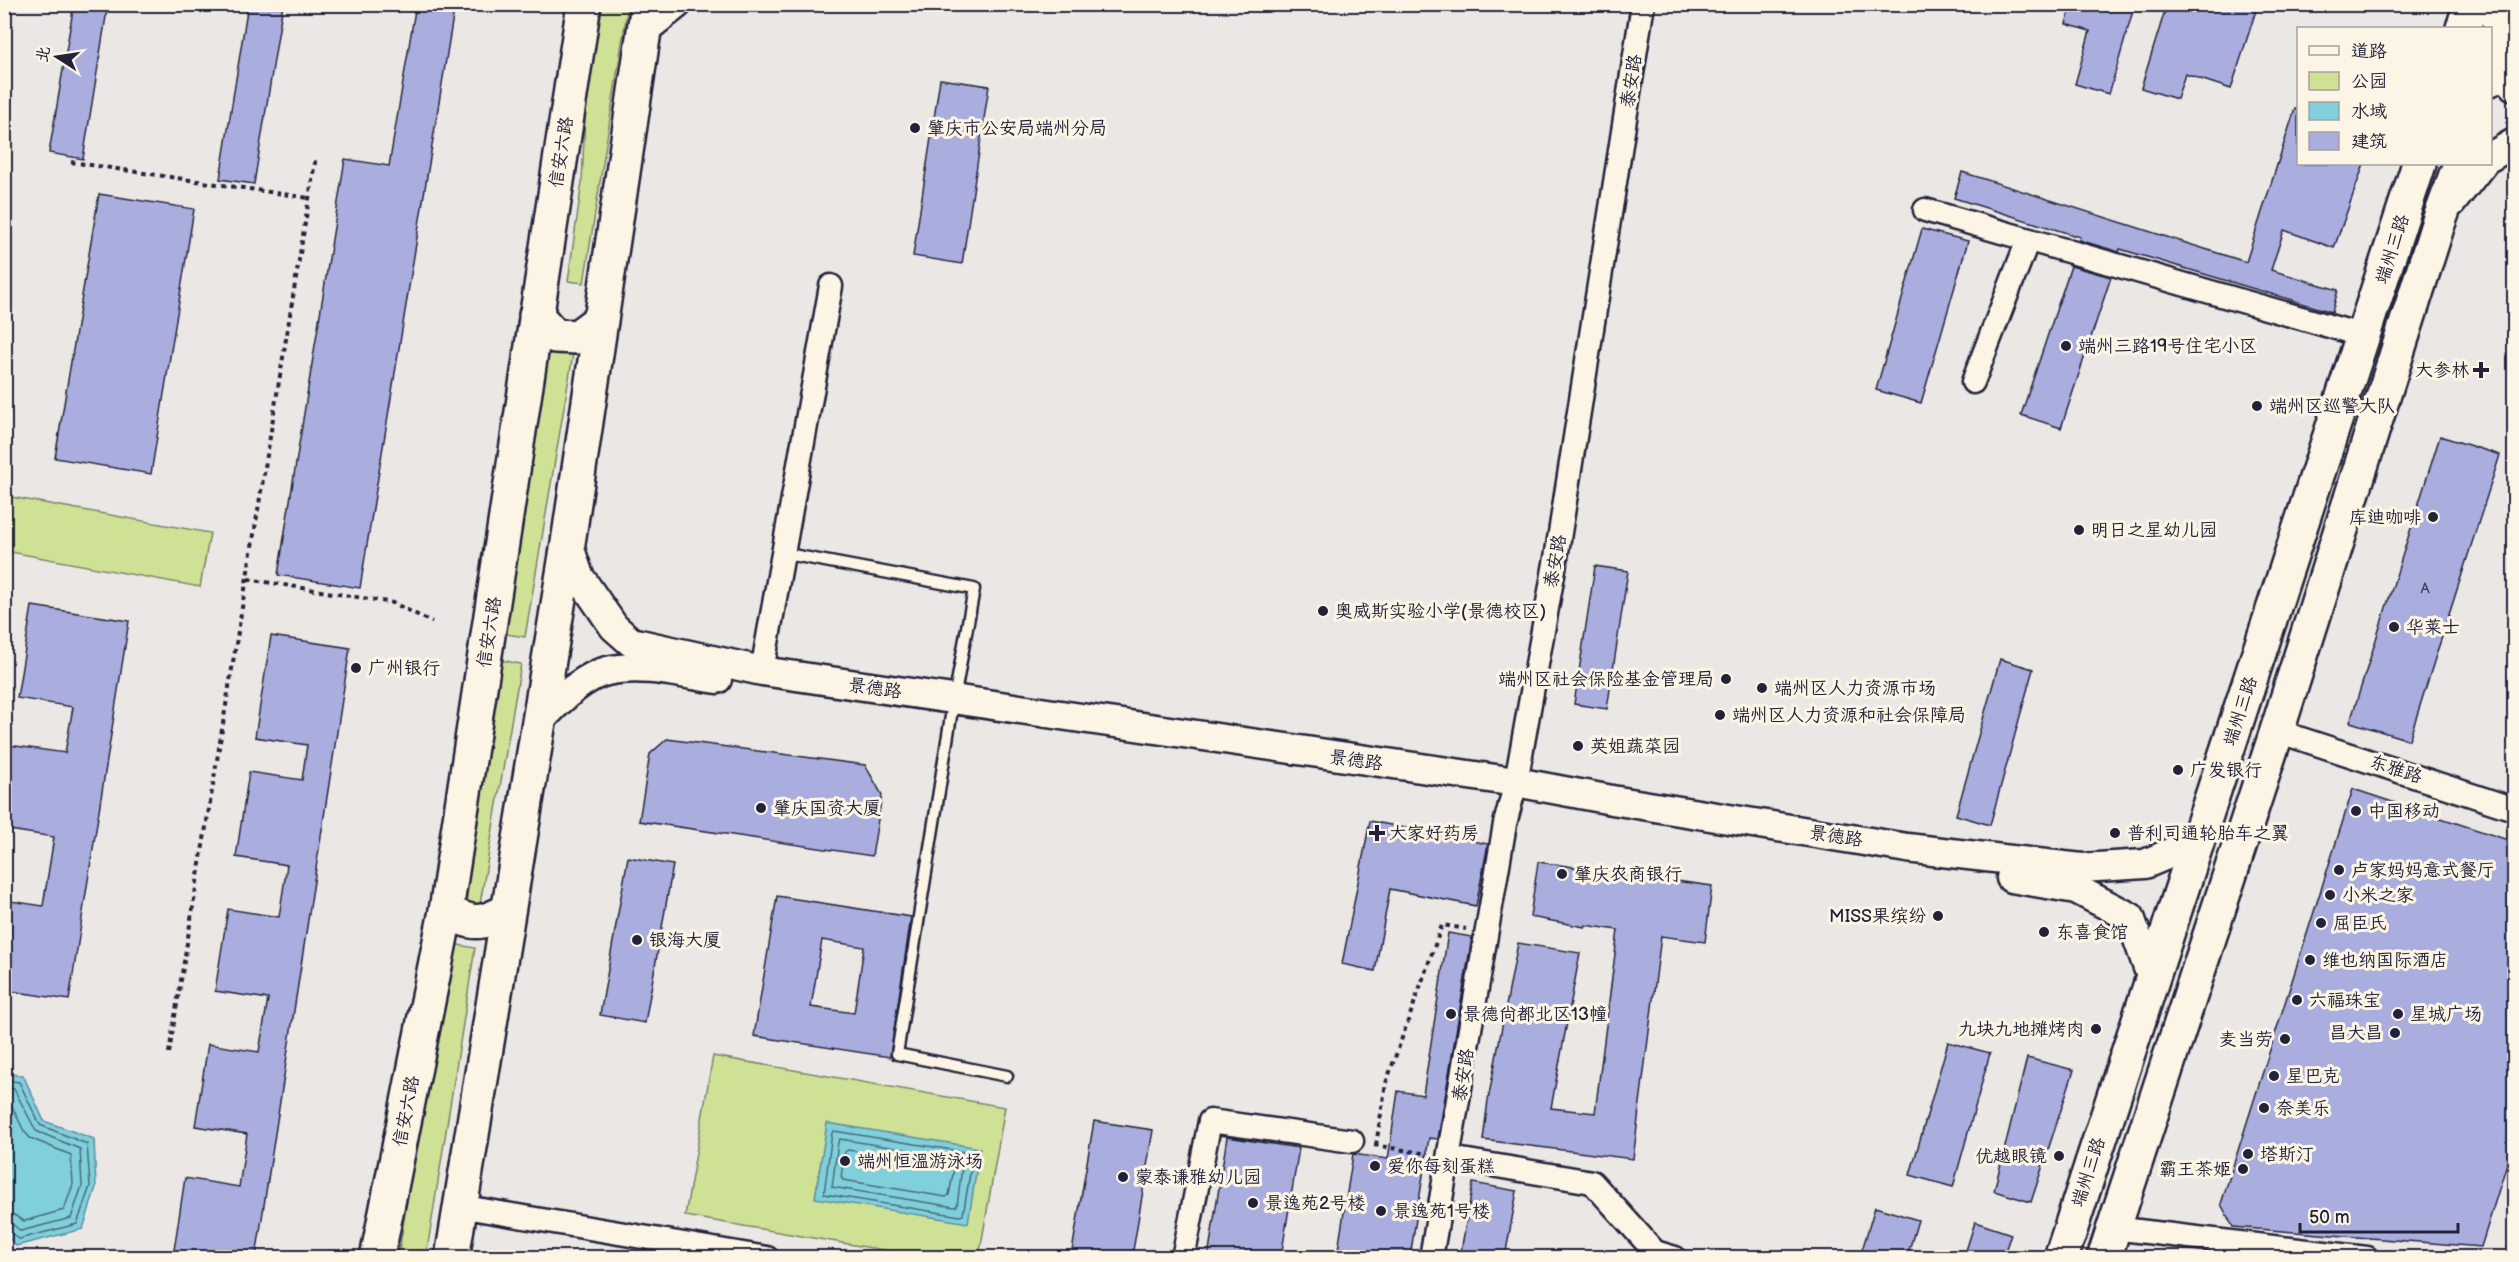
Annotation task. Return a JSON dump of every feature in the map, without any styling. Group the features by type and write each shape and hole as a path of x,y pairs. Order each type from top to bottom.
{"main road":[{"name":"信安六路","path":"377,1257 446,911 584,4"},
{"path":"452,1257 568,543 646,18"},
{"name":"端州三路","path":"2061,1257 2419,165"},
{"name":"端州三路","path":"2109,1243 2277,731 2438,224 2460,165"},
{"path":"536,315 555,336 577,337 600,320"},
{"path":"2335,424 2370,435"},
{"path":"446,911 464,920 483,923 507,911"}],"street":[{"path":"646,18 677,4"},
{"name":"泰安路","path":"1431,1257 1450,1158 1505,824 1514,789 1557,552 1643,4"},
{"path":"2492,156 2514,143"},
{"path":"2438,224 2458,191 2481,165"},
{"path":"1925,210 2364,336"},
{"path":"1973,382 2028,240"},
{"path":"762,672 831,286"},
{"name":"景德路","path":"568,543 579,576 598,606 614,627 631,642 762,672 952,708"},
{"name":"景德路","path":"538,723 574,688 606,671 645,668 952,708 1514,789 1612,800 1907,848 2082,868 2145,864 2197,842"},
{"name":"东雅路","path":"2277,731 2514,809"},
{"name":"景德路","path":"1514,789 2076,889 2130,917 2152,980"},
{"path":"1183,1257 1209,1120 1352,1141"},
{"path":"1450,1158 1592,1182 1655,1252 1675,1257"},
{"path":"459,1206 767,1257"},
{"path":"2109,1243 2367,1257"}],"lane":[{"path":"782,553 974,589 952,708 897,1054 1007,1076"}],"path":[{"path":"169,1053 316,156"},
{"path":"71,162 309,198"},
{"path":"248,579 393,603 432,622"},
{"path":"1376,1145 1386,1083 1442,925 1487,933"},
{"path":"1352,1141 1450,1158"}],"green space":[{"path":"600,5 628,5 584,283 568,281 582,182 586,93"},
{"path":"551,327 577,331 525,637 500,633"},
{"path":"11,497 210,533 200,587 5,551 5,531"},
{"path":"496,659 521,664 480,904 454,900"},
{"path":"448,943 475,948 426,1257 398,1258"},
{"name":"端州恒温游泳场","path":"713,1056 1005,1107 979,1257 924,1257 685,1216"}],"water":[{"path":"4,1074 23,1075 44,1121 94,1139 96,1187 83,1229 16,1246 5,1234"},
{"path":"827,1123 980,1148 968,1223 815,1198"}],"building":[{"path":"74,4 108,4 83,159 49,153"},
{"path":"248,4 283,4 254,184 220,179"},
{"path":"416,4 455,4 360,588 278,575 345,159 389,166"},
{"path":"2072,4 2135,4 2109,94 2075,84 2090,31 2066,24"},
{"path":"2167,4 2258,4 2231,89 2185,74 2177,99 2141,88"},
{"path":"940,79 989,86 962,264 913,256"},
{"path":"2295,109 2297,110 2297,165 2364,165 2334,248 2284,230 2271,270 2338,290 2332,312 2120,249 2119,252 2079,240 2080,237 1954,198 1962,172 2246,262"},
{"path":"99,194 194,209 151,474 55,458"},
{"path":"1922,229 1968,241 1921,403 1876,390"},
{"name":"端州三路19号住宅小区","path":"2071,266 2111,277 2061,428 2021,415"},
{"path":"2440,436 2500,455 2409,740 2350,722"},
{"path":"1595,566 1628,571 1607,709 1574,704"},
{"path":"32,606 129,621 69,1000 4,990 4,900 43,906 54,837 4,829 4,773 9,745 65,753 73,707 17,698"},
{"path":"271,636 350,648 256,1257 173,1257 185,1178 239,1187 247,1134 195,1126 208,1044 259,1052 268,999 215,991 228,909 279,917 287,865 236,857 249,772 302,780 307,745 255,737"},
{"path":"2000,659 2033,669 1990,825 1956,815"},
{"name":"肇庆国资大厦","path":"667,739 865,765 882,795 872,856 639,821 650,754"},
{"name":"星城广场","path":"2353,789 2514,842 2514,1141 2481,1247 2233,1227 2221,1204"},
{"path":"1370,821 1488,844 1476,906 1390,889 1375,971 1342,964"},
{"name":"银海大厦","path":"628,857 673,865 645,1023 600,1015"},
{"path":"1538,862 1712,886 1705,942 1661,936 1633,1159 1483,1140 1488,1100 1518,943 1580,953 1551,1108 1595,1113 1618,930 1585,925 1585,927 1530,917"},
{"path":"777,896 911,917 890,1057 754,1036","holes":["822,940 864,947 854,1013 811,1007"]},
{"path":"1448,933 1472,937 1438,1139 1429,1138 1410,1257 1337,1257 1353,1154 1388,1159 1398,1091 1423,1095"},
{"path":"1948,1042 1990,1053 1953,1187 1910,1175"},
{"path":"2027,1058 2074,1070 2031,1202 1994,1191"},
{"path":"1094,1121 1153,1130 1132,1257 1071,1257"},
{"name":"景逸苑2号楼","path":"1227,1137 1299,1148 1281,1257 1208,1257"},
{"path":"1473,1183 1517,1191 1505,1257 1460,1257"},
{"path":"1875,1207 1918,1220 1907,1257 1860,1257"},
{"path":"1975,1222 2011,1234 2003,1257 1964,1257"}],"place":[{"name":"肇庆市公安局端州分局","path":"915,128"},
{"name":"端州三路19号住宅小区","path":"2066,346"},
{"name":"大参林","path":"2481,370"},
{"name":"端州区巡警大队","path":"2257,406"},
{"name":"库迪咖啡","path":"2433,517"},
{"name":"明日之星幼儿园","path":"2079,530"},
{"name":"奥威斯实验小学(景德校区)","path":"1323,611"},
{"name":"华莱士","path":"2394,627"},
{"name":"广州银行","path":"356,668"},
{"name":"端州区社会保险基金管理局","path":"1726,679"},
{"name":"端州区人力资源市场","path":"1762,688"},
{"name":"端州区人力资源和社会保障局","path":"1720,715"},
{"name":"英姐蔬菜园","path":"1578,746"},
{"name":"广发银行","path":"2178,770"},
{"name":"肇庆国资大厦","path":"761,808"},
{"name":"中国移动","path":"2356,811"},
{"name":"大家好药房","path":"1377,833"},
{"name":"普利司通轮胎车之翼","path":"2115,833"},
{"name":"卢家妈妈意式餐厅","path":"2339,870"},
{"name":"肇庆农商银行","path":"1562,874"},
{"name":"小米之家","path":"2330,895"},
{"name":"MISS果缤纷","path":"1938,916"},
{"name":"屈臣氏","path":"2321,923"},
{"name":"东喜食馆","path":"2044,932"},
{"name":"银海大厦","path":"637,940"},
{"name":"维也纳国际酒店","path":"2310,960"},
{"name":"六福珠宝","path":"2297,1000"},
{"name":"景德尚都北区13幢","path":"1451,1014"},
{"name":"星城广场","path":"2398,1014"},
{"name":"九块九地摊烤肉","path":"2096,1029"},
{"name":"昌大昌","path":"2395,1033"},
{"name":"麦当劳","path":"2285,1039"},
{"name":"星巴克","path":"2274,1076"},
{"name":"奈美乐","path":"2264,1108"},
{"name":"塔斯汀","path":"2248,1154"},
{"name":"优越眼镜","path":"2059,1156"},
{"name":"端州恒温游泳场","path":"845,1161"},
{"name":"爱你每刻蛋糕","path":"1375,1166"},
{"name":"霸王茶姬","path":"2243,1169"},
{"name":"蒙泰谦雅幼儿园","path":"1123,1177"},
{"name":"景逸苑2号楼","path":"1253,1203"},
{"name":"景逸苑1号楼","path":"1381,1211"}]}
